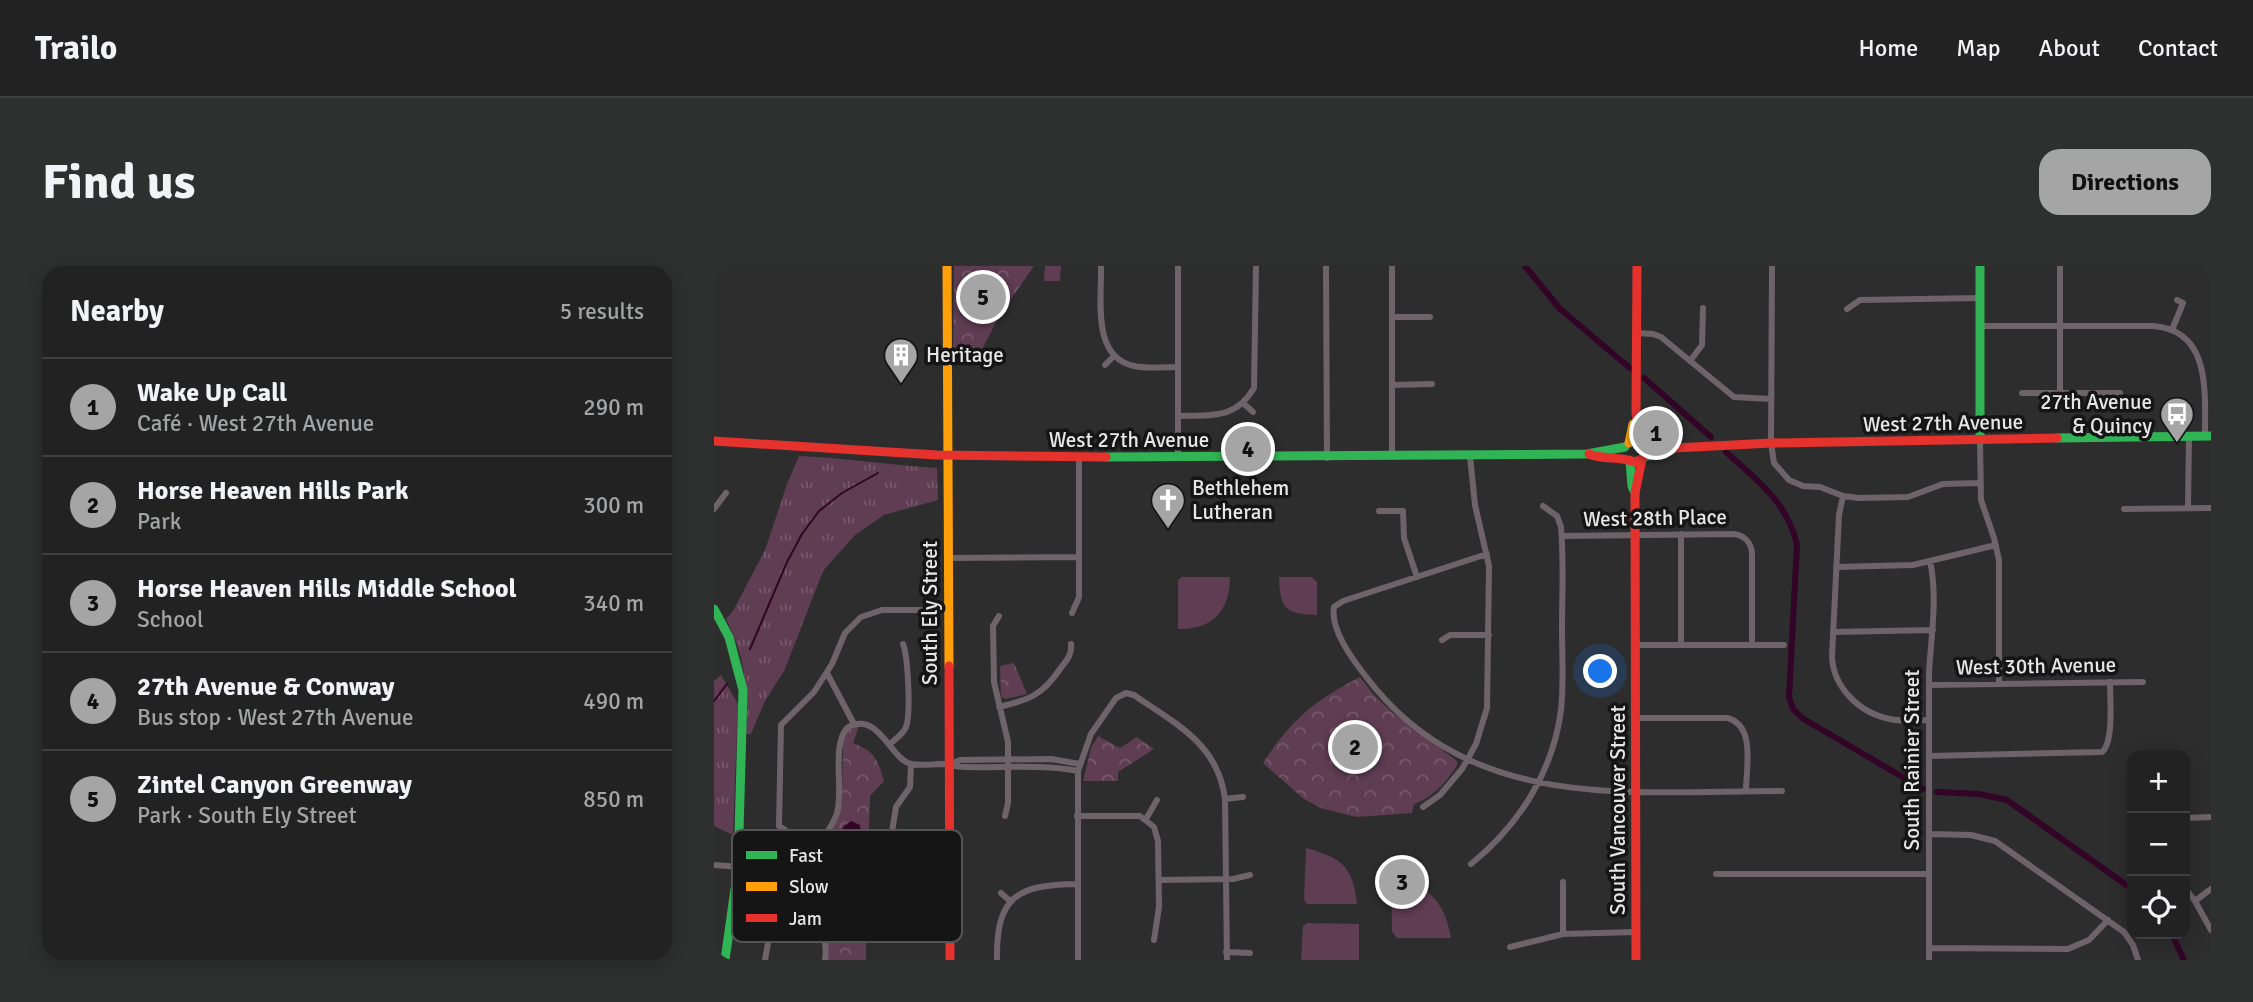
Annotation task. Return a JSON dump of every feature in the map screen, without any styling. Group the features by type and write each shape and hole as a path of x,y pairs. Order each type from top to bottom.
{"street":[{"name":"South Ely Street","path":"947,266 949,830"},
{"path":"1101,266 1102,332 1107,347 1114,356 1129,365 1178,367"},
{"path":"1178,266 1178,458"},
{"path":"1178,416 1228,413 1243,403 1254,388 1256,266"},
{"path":"1326,266 1327,458"},
{"path":"1392,266 1392,457"},
{"path":"1637,266 1636,412 1643,458"},
{"path":"1772,266 1771,443 1774,463 1789,480 1802,486 1820,487 1843,496 1859,498 1908,497 1943,484 1979,483"},
{"path":"1980,266 1979,483 1983,509 1996,545 1999,568 1999,684"},
{"path":"2060,266 2060,393"},
{"path":"1847,309 1860,300 1980,298"},
{"path":"2172,330 2183,303 2177,300"},
{"path":"1690,361 1702,345 1703,308"},
{"path":"1392,317 1430,317"},
{"path":"1980,326 2160,327 2172,330 2201,356 2208,436"},
{"path":"1637,333 1661,337 1734,397 1771,399"},
{"path":"1105,365 1114,356"},
{"path":"1392,385 1432,384"},
{"path":"2022,393 2120,393"},
{"path":"1243,403 1254,412"},
{"path":"1629,460 1624,453 1636,412"},
{"path":"2188,508 2189,436"},
{"name":"West 27th Avenue","path":"714,441 946,456 1327,458 1587,454 1635,441 1642,445 1675,448 1771,443 2208,436"},
{"name":"West 27th Avenue","path":"1587,454 1596,457 1621,457 1635,462 1668,453 1675,448"},
{"path":"1423,807 1446,789 1468,759 1480,734 1487,708 1487,554 1475,505 1471,456"},
{"path":"1072,613 1079,597 1079,457"},
{"name":"South Vancouver Street","path":"1636,960 1635,493 1638,467 1643,458"},
{"name":"South Vancouver Street","path":"1629,460 1635,493"},
{"path":"714,509 726,493"},
{"path":"1843,496 1839,511 1833,673 1846,694 1884,717 1929,720"},
{"path":"1471,864 1493,845 1514,821 1538,784 1552,749 1561,708 1562,527 1557,516 1543,506"},
{"path":"2124,509 2211,508"},
{"path":"1380,511 1403,511 1404,538 1417,577"},
{"path":"1681,534 1681,645"},
{"name":"West 28th Place","path":"1562,536 1733,534 1746,539 1752,553 1752,645"},
{"path":"1836,567 1907,566 1996,545"},
{"path":"1487,554 1343,601 1334,607 1334,619 1343,642 1376,689 1423,732 1468,759 1538,784 1582,790 1636,792 1782,791"},
{"path":"947,558 1079,557"},
{"name":"South Rainier Street","path":"1929,960 1929,685 1933,630 1933,576 1930,561"},
{"path":"714,609 729,637 743,690 740,830"},
{"path":"785,830 779,826 780,732 783,723 803,706 828,673 845,633 851,625 866,615 882,610 947,610"},
{"path":"999,616 993,626 994,682 1007,742 1008,803 1004,816"},
{"path":"1833,632 1933,630"},
{"path":"1442,640 1450,635 1489,635"},
{"path":"891,743 903,732 908,719 907,657 903,644"},
{"path":"999,708 1043,691 1071,655 1070,644"},
{"path":"1636,645 1784,645"},
{"path":"828,673 854,724"},
{"path":"1929,755 2097,753 2107,748 2109,739 2110,682"},
{"name":"West 30th Avenue","path":"1929,685 2143,682"},
{"path":"1078,960 1079,768 1087,742 1096,726 1116,698 1126,693 1134,695 1197,740 1218,769 1225,799 1227,960"},
{"path":"1636,718 1727,718 1740,724 1746,737 1746,791"},
{"path":"826,830 836,815 841,737 847,728 854,724 868,726 891,743 900,758 911,764 960,767 1051,760 1079,768"},
{"path":"892,830 896,807 911,788 911,764"},
{"path":"1225,799 1243,797"},
{"path":"1146,819 1157,800"},
{"path":"1077,816 1132,815 1146,819 1154,827 1157,834 1159,914 1154,940"},
{"path":"2190,818 2211,817"},
{"path":"1929,834 1971,835 1995,841 2130,938 2138,960"},
{"path":"714,865 732,867"},
{"path":"1716,874 1929,874"},
{"path":"1158,880 1226,879 1250,875"},
{"path":"1563,882 1563,934"},
{"path":"997,960 998,929 1003,912 1011,902 1034,887 1080,887"},
{"path":"2195,901 2211,889"},
{"path":"1001,893 1011,902"},
{"path":"2190,894 2211,930"},
{"path":"725,960 732,910"},
{"path":"1929,948 2067,948 2083,944 2094,937 2108,920"},
{"path":"1510,947 1563,934 1636,932"},
{"path":"765,960 768,942"},
{"path":"825,960 827,942"},
{"name":"South Ely Street","path":"950,942 950,960"},
{"path":"1226,952 1250,953"}],"green space":[{"path":"954,266 1034,266 1000,315 981,351 953,351"},
{"path":"1045,266 1061,266 1060,281 1044,281"},
{"path":"799,456 937,468 938,500 884,515 855,535 823,571 785,669 765,701 751,734 746,734 742,662 726,619 733,611 765,550"},
{"path":"1182,577 1230,577 1223,608 1210,622 1178,629 1178,580"},
{"path":"1279,577 1312,577 1317,582 1317,615 1298,613 1286,608 1281,596"},
{"path":"1014,663 1027,694 1006,699 1001,697 1000,666"},
{"path":"721,675 738,704 732,835 714,826 714,681"},
{"path":"1360,677 1392,712 1457,761 1444,783 1433,794 1414,804 1412,813 1356,817 1321,808 1304,799 1263,763 1284,734 1305,712"},
{"path":"859,726 853,743 874,757 884,781 870,796 869,830 828,830 842,801 843,739 848,730"},
{"path":"1098,736 1120,748 1137,737 1154,749 1118,772 1118,781 1083,781 1091,748"},
{"path":"1364,742 1371,748 1357,763 1351,757"},
{"path":"1374,750 1380,756 1367,771 1360,765"},
{"path":"1306,848 1329,856 1344,866 1349,872 1357,904 1307,904 1304,900"},
{"path":"1391,875 1415,883 1432,896 1444,914 1451,938 1397,938 1392,932"},
{"path":"1307,923 1359,924 1359,960 1301,960 1303,926"},
{"path":"828,942 866,942 866,960 828,960"}],"water":[{"path":"851,821 860,825 861,830 843,830"}],"waterway":[{"path":"1525,266 1560,309 1630,368"},
{"path":"1644,378 1711,437"},
{"path":"1726,452 1779,504 1793,530 1797,545 1789,697 1793,709 1802,718 1923,789"},
{"path":"750,649 787,562 802,534 819,511 842,493 878,473"},
{"path":"714,701 727,684"},
{"path":"1937,792 1979,794 2007,800 2127,885"},
{"path":"2174,939 2184,960"}],"traffic: fast":[{"path":"1980,266 1980,440"},
{"path":"2057,438 2211,436"},
{"path":"1106,457 1587,454 1625,447"},
{"path":"1644,457 1672,450"},
{"path":"1630,461 1635,493"},
{"path":"714,609 729,637 743,690 739,830"},
{"path":"725,960 732,910"}],"traffic: slow":[{"path":"947,266 949,666"},
{"path":"1629,443 1633,424"}],"traffic: jam":[{"path":"1589,454 1635,462 1642,459 1645,453 1638,435 1636,412 1637,266"},
{"path":"1643,445 1675,448 1771,443 2057,438"},
{"path":"714,441 937,455 1106,457"},
{"path":"1636,960 1635,493 1642,459"},
{"path":"949,666 950,830"},
{"path":"950,942 950,960"}],"place":[{"name":"Zintel Canyon Greenway","path":"983,297"},
{"name":"Heritage","path":"901,385"},
{"name":"Wake Up Call","path":"1656,433"},
{"name":"27th Avenue & Quincy","path":"2177,444"},
{"name":"27th Avenue & Conway","path":"1248,449"},
{"name":"Bethlehem Lutheran","path":"1168,530"},
{"name":"Horse Heaven Hills Park","path":"1355,747"},
{"name":"Horse Heaven Hills Middle School","path":"1402,882"}]}
